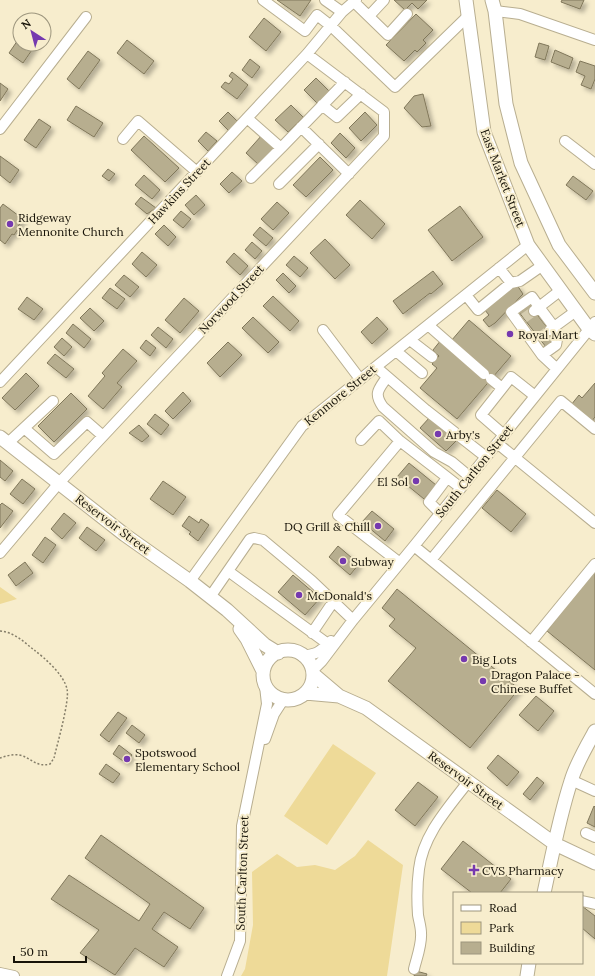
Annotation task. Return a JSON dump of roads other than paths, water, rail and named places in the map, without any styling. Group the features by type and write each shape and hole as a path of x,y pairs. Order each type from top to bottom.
{"main road":[{"name":"East Market Street","path":"466,0 484,132 528,245 576,311 593,328"},
{"name":"East Market Street","path":"494,5 506,104 521,163 559,245 595,293"},
{"name":"Reservoir Street","path":"4,440 125,535 190,581 227,610 265,646 278,652"},
{"name":"Reservoir Street","path":"227,610 247,639 263,670"},
{"path":"278,652 295,652 302,656 307,660 312,673 311,683 305,693 291,700 283,700 276,697 265,686 263,670 266,663 278,652"},
{"name":"Reservoir Street","path":"312,673 338,696"},
{"name":"Reservoir Street","path":"305,693 338,696 366,708 554,844 595,863"},
{"path":"544,892 554,844 571,780 582,754 595,731"},
{"path":"527,976 530,964"}],"street":[{"path":"263,0 318,42"},
{"path":"325,0 342,12"},
{"path":"369,16 384,0"},
{"path":"355,1 388,35 407,14"},
{"name":"Hawkins Street","path":"0,382 307,54 342,12 355,1"},
{"path":"494,5 595,40"},
{"path":"305,31 318,16 331,26 395,87 468,16"},
{"path":"0,129 86,17"},
{"name":"Norwood Street","path":"0,553 59,483 384,136 384,112 307,54"},
{"path":"251,178 344,82"},
{"path":"322,105 337,117 361,94"},
{"path":"247,118 280,148"},
{"path":"123,139 138,121 197,172"},
{"path":"302,126 349,174"},
{"path":"565,141 595,164"},
{"path":"279,184 319,144"},
{"name":"Kenmore Street","path":"190,581 302,426 528,245"},
{"path":"466,295 478,310 511,283 520,281 543,265"},
{"path":"499,268 511,283"},
{"path":"537,309 561,290"},
{"path":"542,355 556,345 558,334 552,329 537,309 532,297 511,312 521,320 536,340 542,355 557,369"},
{"path":"552,329 576,311"},
{"path":"428,325 502,388"},
{"name":"South Carlton Street","path":"312,673 353,620 535,396 593,328"},
{"path":"323,330 360,379"},
{"path":"410,340 432,357"},
{"path":"396,351 422,373"},
{"path":"376,367 486,457"},
{"path":"387,377 377,393 378,399 382,406 434,452 452,462 470,476"},
{"path":"535,396 511,377 481,415 515,458 595,523"},
{"path":"4,440 24,428 53,401"},
{"path":"431,560 561,401 595,428"},
{"path":"361,440 379,421 400,441 461,488"},
{"path":"24,428 54,454 87,422 103,436"},
{"path":"400,441 338,515 400,563"},
{"path":"440,514 429,502 447,478"},
{"path":"210,597 250,539 257,538 263,540 312,581 353,620"},
{"path":"414,546 595,694"},
{"path":"531,642 595,564"},
{"path":"228,572 328,644"},
{"path":"312,633 333,602"},
{"name":"South Carlton Street","path":"302,656 315,654 321,651 353,620"},
{"name":"South Carlton Street","path":"227,976 240,941 242,826 267,704 265,686"},
{"name":"South Carlton Street","path":"253,768 274,714 283,700"},
{"path":"571,780 595,791"},
{"path":"414,969 421,933 418,914 418,896 419,869 424,846 435,826 468,782"},
{"path":"583,901 595,904"},
{"path":"0,973 14,976"}],"tunnel":[{"path":"524,318 534,311"},
{"path":"539,338 550,330"}],"place":[{"name":"Ridgeway Mennonite Church","path":"10,224"},
{"name":"Royal Mart","path":"510,334"},
{"name":"Arby's","path":"438,434"},
{"name":"El Sol","path":"416,481"},
{"name":"DQ Grill & Chill","path":"378,526"},
{"name":"Subway","path":"343,561"},
{"name":"McDonald's","path":"299,595"},
{"name":"Big Lots","path":"464,659"},
{"name":"Dragon Palace - Chinese Buffet","path":"483,681"},
{"name":"Spotswood Elementary School","path":"127,759"},
{"name":"CVS Pharmacy","path":"474,870"}]}
